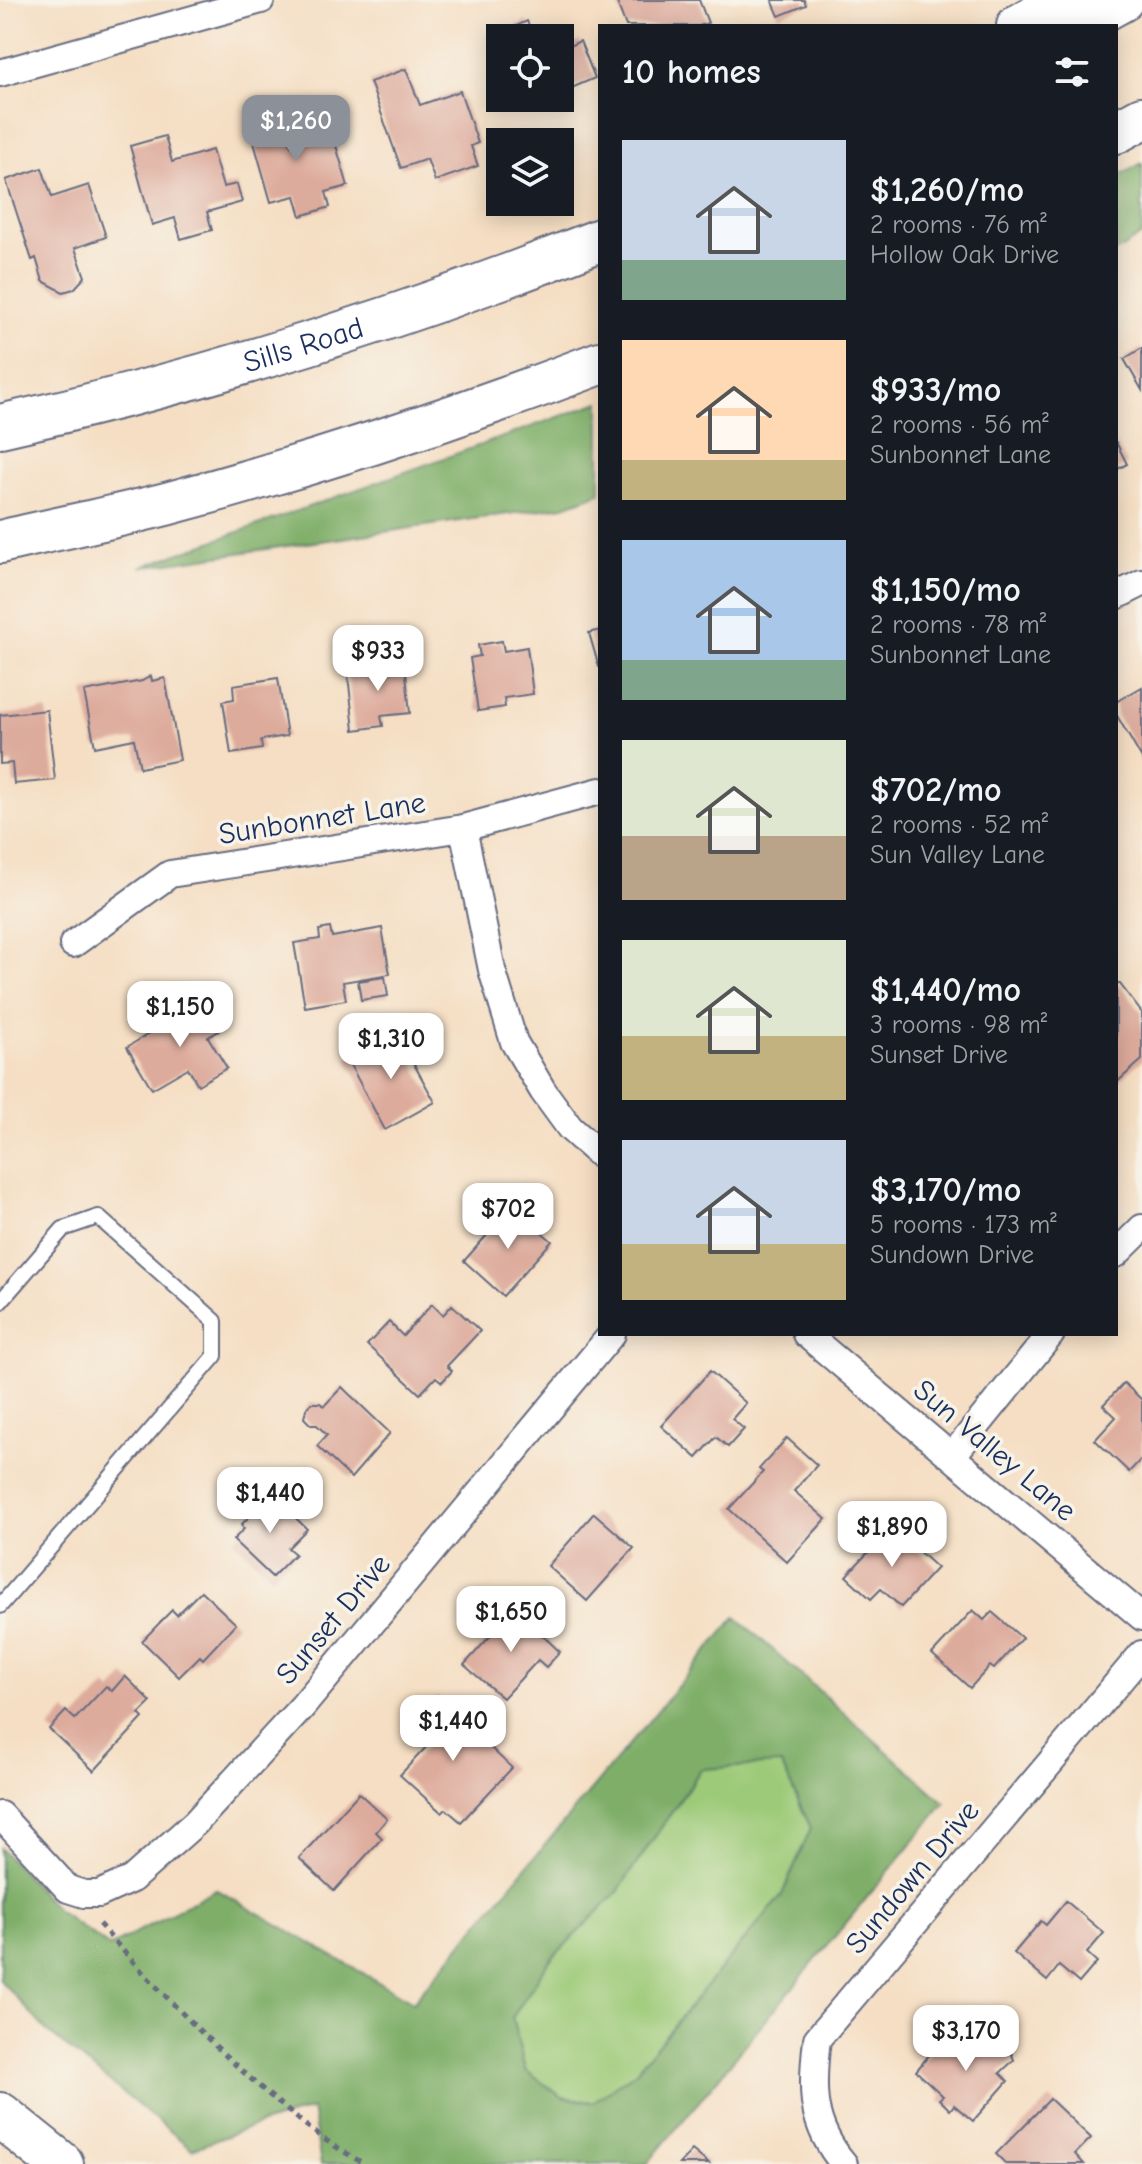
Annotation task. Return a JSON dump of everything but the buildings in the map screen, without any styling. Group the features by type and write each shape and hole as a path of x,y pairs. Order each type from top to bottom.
{"highway":[{"path":"0,2115 61,2164"}],"main road":[{"path":"1022,24 1066,0"},
{"path":"1079,24 1122,0"},
{"path":"1118,131 1142,118"},
{"path":"1118,151 1142,145"},
{"name":"Sills Road","path":"0,426 192,377 370,323 598,241"},
{"path":"0,542 165,504 343,453 520,394 598,364"}],"street":[{"path":"0,73 261,0"},
{"path":"1118,595 1142,583"},
{"name":"Sunbonnet Lane","path":"73,944 170,874 463,828 598,792"},
{"path":"463,828 492,970 514,1042 543,1091 570,1128 598,1153"},
{"path":"1118,1252 1142,1228"},
{"name":"Sunset Drive","path":"68,1889 99,1894 132,1879 195,1823 302,1707 610,1336"},
{"name":"Sun Valley Lane","path":"808,1336 1142,1617"},
{"path":"953,1455 1049,1336"},
{"name":"Sundown Drive","path":"844,2164 820,2130 814,2093 817,2039 1142,1654"},
{"path":"0,1815 68,1889"}],"lane":[{"path":"0,1302 63,1229 98,1217 215,1321 215,1356 0,1606"}],"path":[{"path":"68,1889 146,1978 215,2045 313,2131 364,2164"}],"green space":[{"path":"1142,163 1142,235 1118,251 1118,177"},
{"path":"598,403 598,494 564,506 141,567"},
{"path":"736,1617 945,1803 647,2164 321,2164 312,2109 192,2149 47,2031 0,1980 0,1848 58,1911 110,1947 216,1889 413,2002","holes":["781,1764 811,1828 782,1895 636,2071 593,2102 562,2097 525,2070 512,2018 550,1960 615,1895 701,1769"]},
{"path":"781,1763 811,1828 782,1895 636,2071 594,2102 562,2097 525,2070 512,2018 550,1960 615,1895 701,1769"}]}
